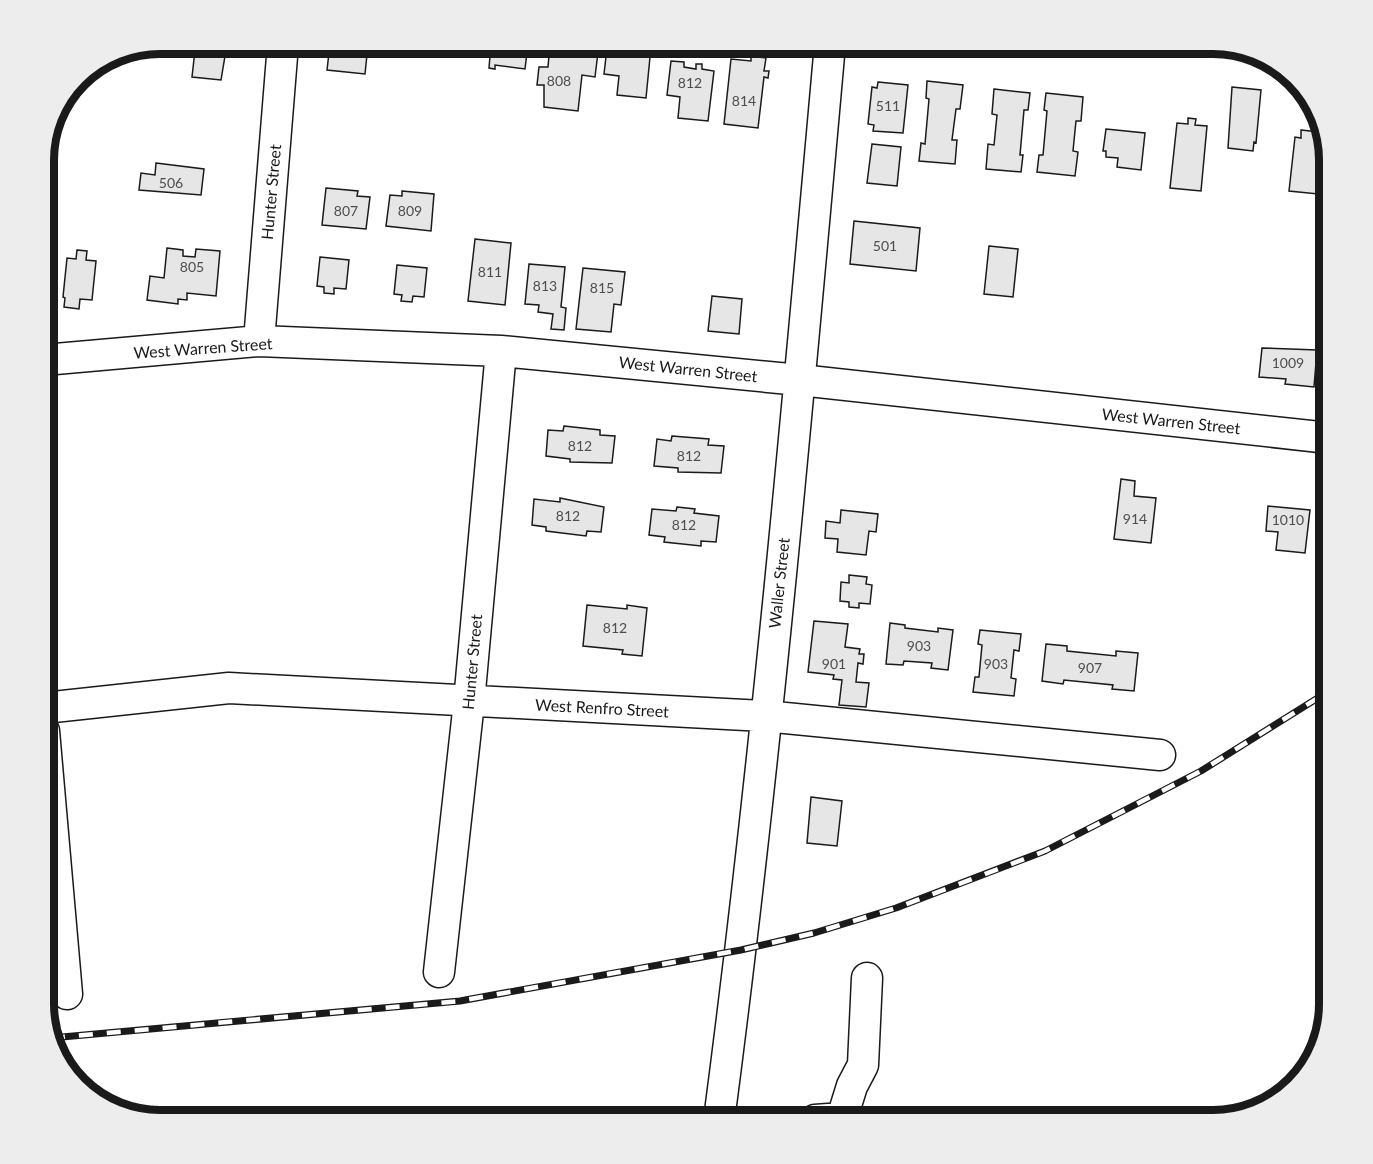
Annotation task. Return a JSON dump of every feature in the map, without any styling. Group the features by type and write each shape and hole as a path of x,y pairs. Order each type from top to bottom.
{"street":[{"name":"Hunter Street","path":"259,341 282,54"},
{"name":"Waller Street","path":"719,1110 741,950 800,380 829,54"},
{"name":"West Warren Street","path":"54,359 259,341 501,351 800,380 1319,437"},
{"name":"Hunter Street","path":"438,972 468,702 501,351"},
{"name":"West Renfro Street","path":"54,707 228,688 765,716 1160,755"},
{"path":"54,840 68,994"},
{"path":"844,1110 852,1086 863,1065 867,978"}],"building":[{"path":"195,54 225,54 221,80 192,77"},
{"path":"329,54 367,54 365,74 327,70"},
{"path":"490,54 527,54 525,69 495,65 495,69 489,68"},
{"path":"549,54 598,54 595,77 582,75 578,111 544,107 544,85 537,85 539,67 548,67"},
{"path":"606,54 650,54 646,98 617,95 619,76 604,74"},
{"path":"751,56 766,58 764,71 769,71 768,78 764,77 758,128 724,124 731,59 751,61"},
{"path":"671,61 684,62 684,67 696,69 696,64 702,64 702,69 714,71 708,121 678,118 680,97 667,95"},
{"path":"927,81 963,85 960,109 956,109 952,140 957,140 955,164 919,161 921,143 925,144 929,99 926,98"},
{"path":"878,82 908,85 903,133 873,131 874,125 868,124 872,87 877,88"},
{"path":"1232,87 1261,90 1256,143 1254,142 1253,151 1228,148"},
{"path":"994,89 1030,93 1028,110 1024,110 1020,155 1023,155 1021,172 986,169 988,144 994,145 997,115 992,114"},
{"path":"1046,93 1083,97 1081,121 1076,121 1073,151 1078,152 1075,176 1037,172 1039,155 1043,155 1047,111 1044,110"},
{"path":"1188,118 1196,119 1195,125 1207,126 1201,191 1170,188 1177,123 1188,124"},
{"path":"1106,129 1145,133 1141,170 1117,167 1118,158 1106,157 1106,151 1103,151"},
{"path":"1301,130 1315,132 1319,153 1318,194 1289,191 1295,137 1301,138"},
{"path":"872,144 901,147 897,186 867,183"},
{"path":"156,163 204,169 201,195 139,190 141,173 155,175"},
{"path":"326,188 358,191 357,196 370,197 366,229 322,225"},
{"path":"402,191 434,194 431,231 386,226 390,195 402,196"},
{"path":"854,221 920,228 916,271 850,264"},
{"path":"475,239 511,243 505,305 468,301"},
{"path":"989,246 1018,249 1013,297 984,294"},
{"path":"167,248 183,250 183,256 195,257 196,249 220,251 216,296 187,293 187,300 178,299 178,304 147,300 150,276 164,278"},
{"path":"77,250 87,251 86,260 96,261 92,300 80,299 79,309 64,307 65,298 63,297 67,258 76,259"},
{"path":"320,257 349,260 346,289 334,288 334,294 324,293 324,287 317,286"},
{"path":"529,264 565,267 561,307 566,308 564,330 551,329 553,314 538,312 539,305 525,304"},
{"path":"397,265 427,268 424,297 413,296 412,302 401,301 402,295 394,294"},
{"path":"583,268 625,272 621,305 614,304 611,332 576,329"},
{"path":"712,296 742,299 739,334 708,331"},
{"path":"1262,348 1317,350 1314,387 1285,384 1286,379 1259,377"},
{"path":"564,426 600,430 600,435 615,436 612,463 570,462 570,459 546,456 548,430 563,431"},
{"path":"672,436 709,439 708,445 724,446 721,473 678,472 678,468 654,466 657,439 671,441"},
{"path":"1121,479 1135,481 1134,496 1156,498 1151,543 1114,539"},
{"path":"560,498 604,507 601,532 587,531 586,536 546,531 546,527 532,525 534,499 560,502"},
{"path":"1268,506 1310,510 1305,553 1276,550 1278,532 1266,531"},
{"path":"677,507 695,509 694,513 719,516 716,542 701,541 701,546 664,542 665,537 649,535 652,509 676,511"},
{"path":"841,510 878,514 876,532 869,531 866,555 837,552 838,539 825,538 826,521 840,523"},
{"path":"849,575 867,577 866,584 872,585 870,604 859,603 859,608 849,607 849,602 840,601 841,582 849,583"},
{"path":"587,605 627,609 627,605 647,608 642,656 622,654 623,650 583,646"},
{"path":"814,621 848,624 845,647 860,649 859,654 864,654 863,664 858,663 856,682 869,683 866,707 839,705 842,680 833,679 834,675 808,672"},
{"path":"890,623 905,625 905,628 938,632 938,628 953,630 948,670 931,668 932,663 904,661 903,665 886,664"},
{"path":"980,630 1021,634 1019,651 1014,650 1011,678 1016,679 1014,696 973,692 975,677 979,677 982,645 978,644"},
{"path":"1046,644 1067,646 1067,651 1116,656 1116,651 1138,653 1134,691 1112,689 1113,685 1064,680 1063,684 1042,681"},
{"path":"811,797 842,801 837,846 807,843"}],"railway":[{"path":"60,1037 460,1001 741,950 814,933 896,908 1045,851 1201,771 1319,697"}]}
